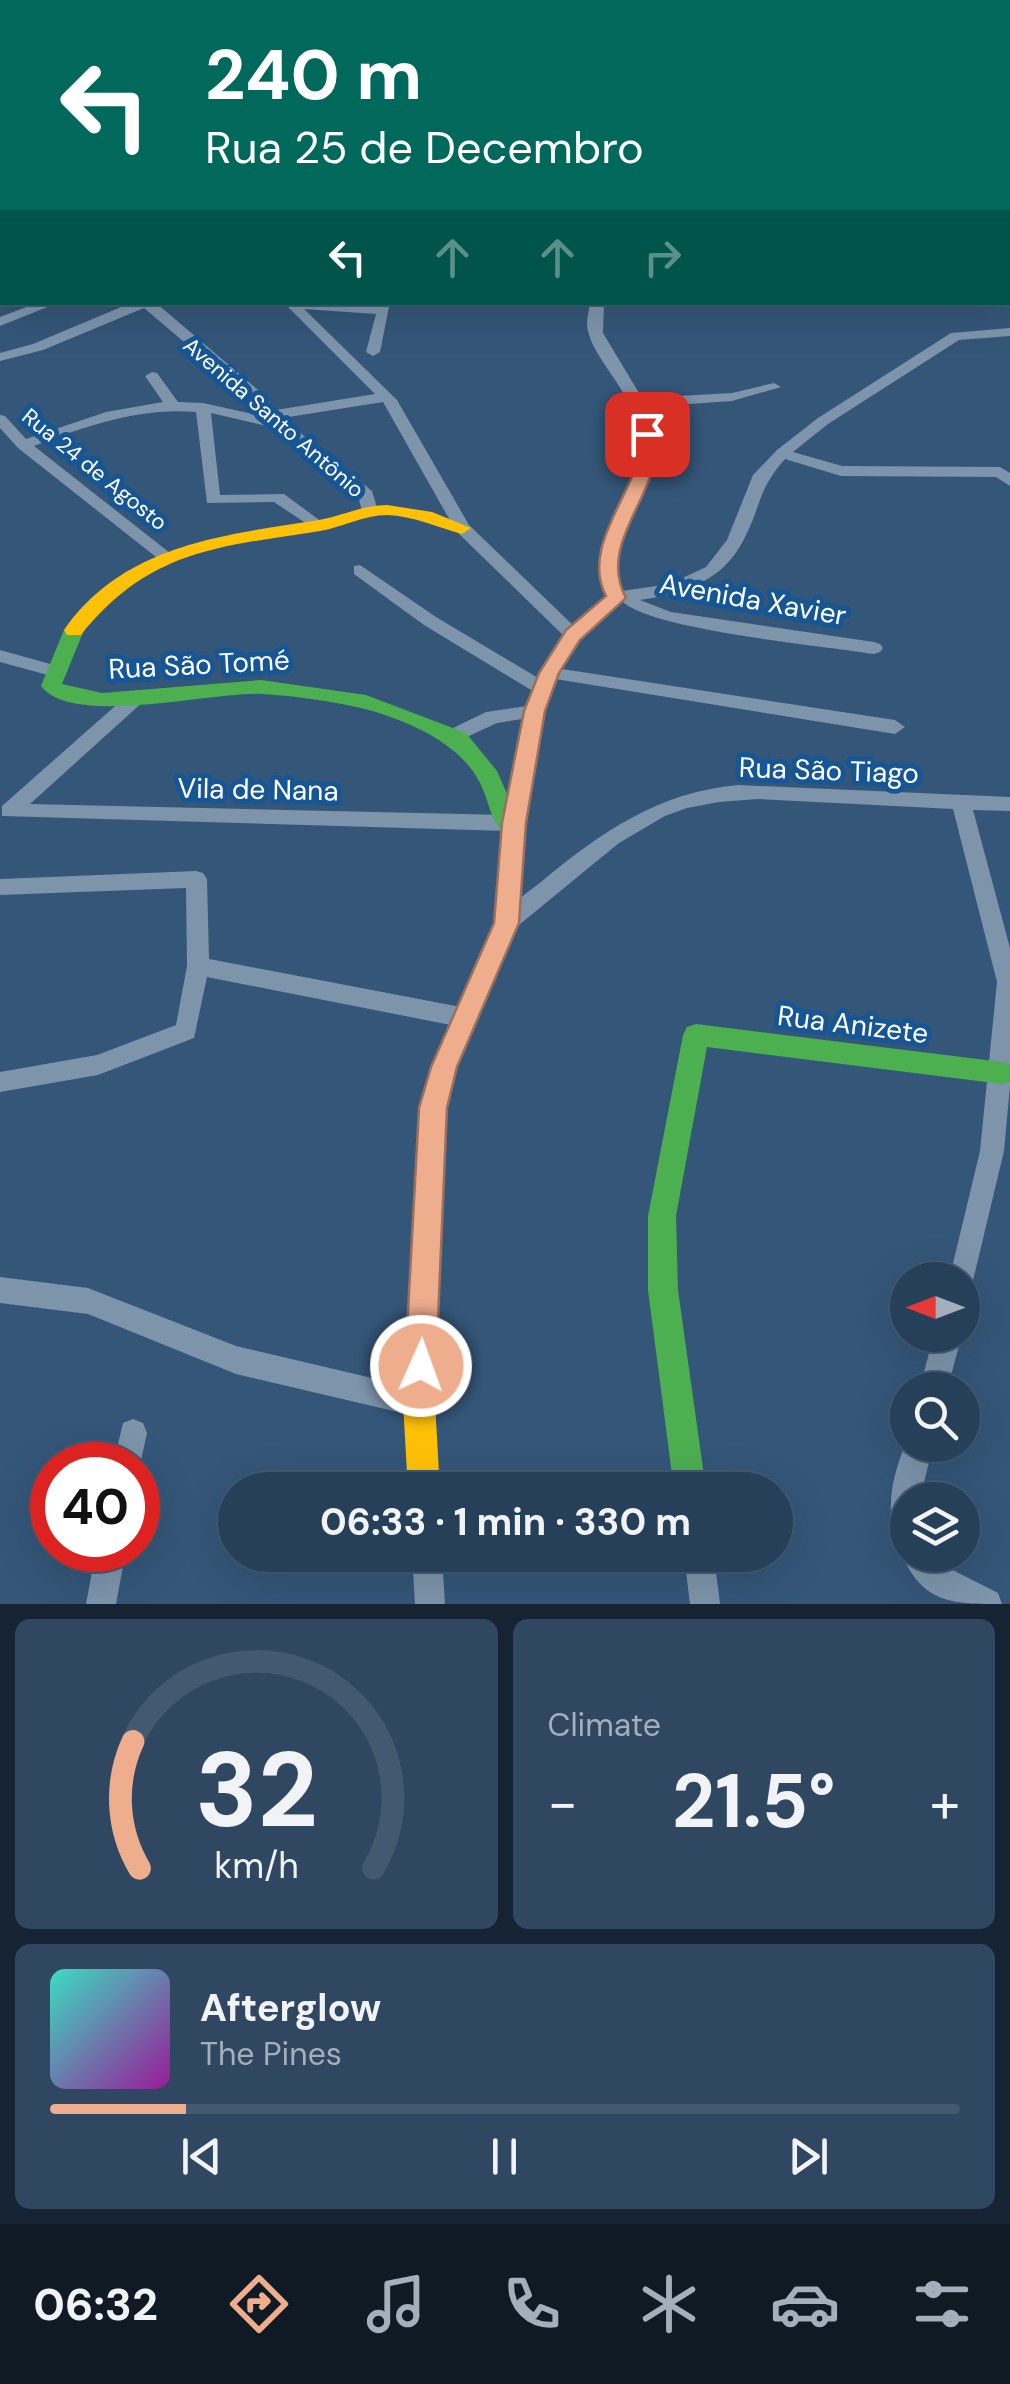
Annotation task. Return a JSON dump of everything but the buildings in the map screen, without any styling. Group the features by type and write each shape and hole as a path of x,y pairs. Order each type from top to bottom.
{"street":[{"path":"0,322 46,305"},
{"path":"0,357 38,347 139,305"},
{"name":"Avenida Santo Antônio","path":"149,305 260,400 276,420 356,484 366,494 370,511 412,514 462,528"},
{"path":"291,305 386,398 412,432 462,528 573,635"},
{"path":"316,305 384,310 373,352"},
{"path":"596,305 594,330 638,403 649,449 607,557 608,583 621,597"},
{"path":"423,1472 420,1403 428,1147 444,1067 506,923 510,823 542,691 573,635 621,597 694,581 727,558 760,478 782,453 822,420 956,336 1010,332"},
{"path":"152,376 174,407"},
{"path":"638,403 732,397 774,387"},
{"path":"23,445 91,420 174,407 276,420 386,398"},
{"path":"204,408 213,500 278,497 316,526"},
{"name":"Rua 24 de Agosto","path":"0,420 23,445 162,553"},
{"path":"782,453 817,466 854,472 993,472 1004,473 1010,481"},
{"path":"0,656 54,671 95,605 132,570 162,553 221,538 354,520 370,511"},
{"path":"360,570 430,621 542,691 895,727"},
{"name":"Avenida Xavier","path":"621,597 669,617 874,648"},
{"name":"Rua São Tomé","path":"54,671 51,686 59,695 91,700 262,686 308,690 393,710 456,735"},
{"path":"510,823 489,777 456,735 542,691"},
{"name":"Vila de Nana","path":"138,696 9,811 510,823"},
{"name":"Rua São Tiago","path":"506,923 591,856 648,817 681,802 720,794 772,792 1010,804"},
{"path":"960,802 1009,982 1007,1031 985,1195 967,1262"},
{"path":"0,887 196,878 198,966 186,1030 98,1065 0,1082"},
{"path":"198,966 466,1018"},
{"name":"Rua Anizete","path":"688,1472 663,1290 662,1216 696,1035 1002,1074"},
{"path":"0,1290 88,1300 236,1360 308,1381 420,1403"},
{"path":"131,1442 132,1434"},
{"path":"102,1604 107,1572"},
{"path":"429,1572 430,1604"},
{"path":"700,1572 705,1604"},
{"path":"927,1572 988,1604"}],"traffic: fast":[{"path":"429,1186 433,1108 444,1067 506,923 514,823 534,711 549,673 573,635 616,598"},
{"path":"74,630 51,686 64,694 102,700 261,687 366,702 458,738 489,777 507,823 514,823"},
{"path":"688,1472 663,1290 662,1216 696,1035 1002,1073"}],"traffic: slow":[{"path":"74,630 98,601 125,578 187,550 327,524 379,510 416,514 462,528"},
{"path":"423,1472 419,1403 429,1186"}],"route":[{"path":"421,1366 428,1147 433,1108 444,1067 506,923 514,823 534,711 549,673 573,635 616,598 608,583 607,557 610,542 646,464 647,434"}]}
